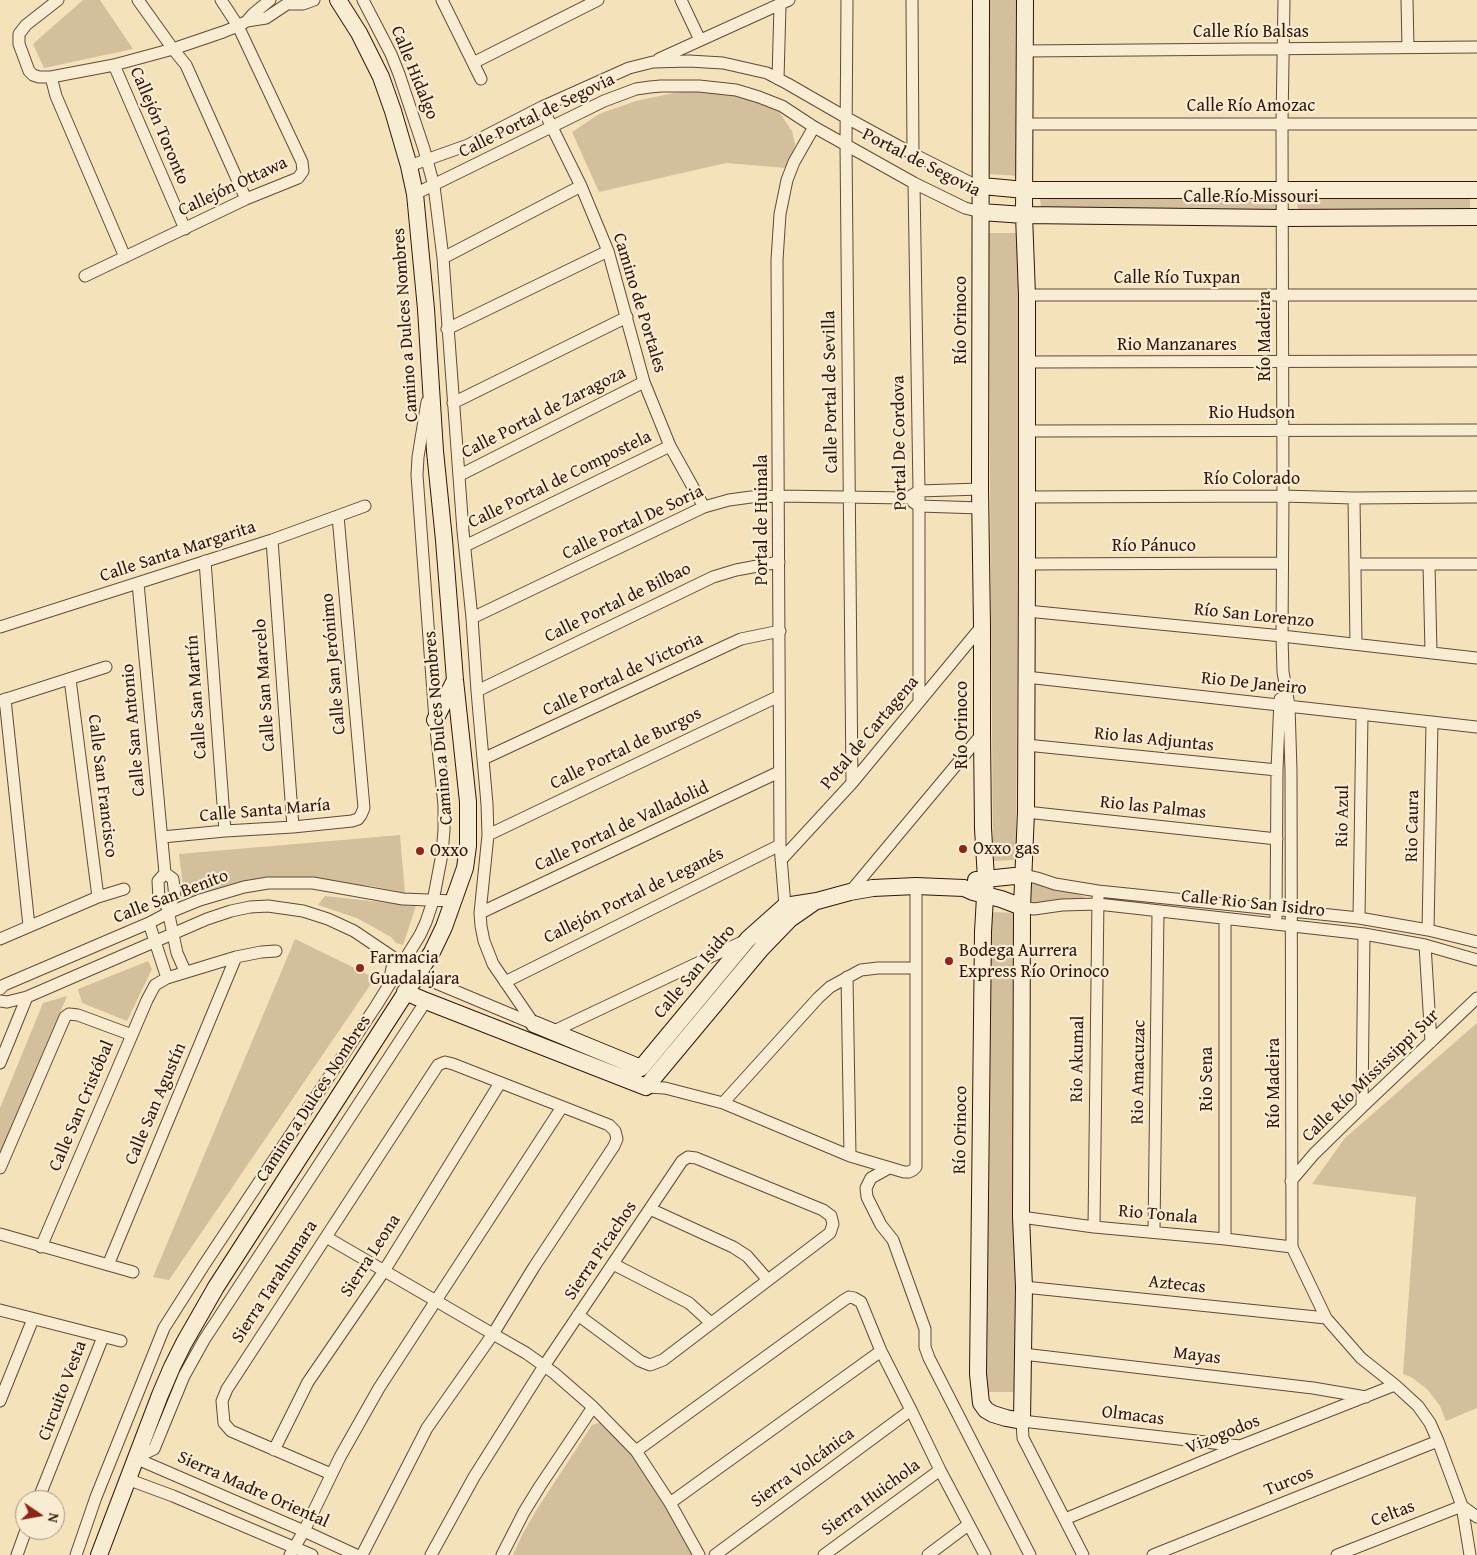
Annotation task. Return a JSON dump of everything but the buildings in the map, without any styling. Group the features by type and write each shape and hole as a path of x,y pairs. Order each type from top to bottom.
{"street":[{"path":"58,0 26,25 19,34 18,39 29,71 39,77 51,77 114,65 173,49 243,23 266,18 285,2 303,4 314,0"},
{"path":"138,0 186,65 246,199"},
{"name":"Callejón Ottawa","path":"85,276 246,199 298,178 301,175 303,167 243,23 221,0"},
{"path":"243,23 270,0"},
{"name":"Camino a Dulces Nombres","path":"98,1554 172,1366 216,1287 432,952 454,901 465,868 468,846 468,802 455,680 426,309 415,194 394,111 381,77 359,33 338,0"},
{"name":"Calle Hidalgo","path":"364,0 399,74 428,160"},
{"path":"442,0 481,80"},
{"path":"473,63 598,0"},
{"path":"681,0 700,40"},
{"name":"Calle Portal de Sevilla","path":"847,0 846,144 852,783"},
{"path":"912,0 913,154"},
{"name":"Río Orinoco","path":"982,0 980,489 983,828 986,895 983,932 978,1390 981,1403 986,1410 1000,1416 1022,1421"},
{"path":"1025,0 1024,215 1027,295 1027,564 1026,812 1022,907 1021,1218 1024,1287 1022,1421 1023,1438 1083,1555"},
{"name":"Río Madeira","path":"1284,0 1282,124 1282,636 1284,705 1291,809 1292,1247 1326,1318 1361,1358 1418,1406 1430,1423 1462,1506 1470,1555"},
{"path":"1407,0 1408,47"},
{"path":"778,79 785,2"},
{"name":"Calle Portal de Segovia","path":"409,166 468,144 542,107 629,68 653,62 785,2"},
{"name":"Calle Río Balsas","path":"1024,51 1477,47"},
{"name":"Calle Portal de Segovia","path":"653,62 689,61 723,63 766,73 847,118"},
{"name":"Callejón Toronto","path":"114,65 185,229"},
{"path":"629,68 636,89"},
{"path":"51,77 56,96 125,257"},
{"name":"Calle Portal de Segovia","path":"415,194 604,100 636,89 661,86 699,86 736,90 759,97 782,106 814,127 846,144"},
{"name":"Camino de Portales","path":"542,107 581,186 608,251 644,382 670,446 704,507"},
{"name":"Portal de Segovia","path":"847,118 913,154 975,185 982,186"},
{"name":"Calle Río Amozac","path":"1024,124 1477,124"},
{"name":"Portal de Huinala","path":"787,913 780,845 780,496 777,260 780,214 787,180 794,162 814,127"},
{"name":"Portal de Segovia","path":"846,144 914,183 965,208 981,212"},
{"path":"428,160 434,186 443,258 447,329 483,759 488,835 480,913 481,926 484,941 494,964 534,1024"},
{"name":"Portal De Cordova","path":"914,183 919,491 919,702"},
{"path":"443,258 581,186"},
{"name":"Calle Río Missouri","path":"982,186 1025,190 1477,190"},
{"name":"Calle Río Missouri","path":"981,212 1024,215 1282,218 1477,217"},
{"path":"447,329 608,251"},
{"name":"Calle Río Tuxpan","path":"1027,295 1477,295"},
{"path":"453,402 626,317"},
{"name":"Rio Manzanares","path":"1027,362 1477,361"},
{"path":"76,1555 96,1497 164,1328 402,964 423,928 432,901 442,854 444,805 435,720 418,475 418,457 431,381"},
{"name":"Calle Portal de Zaragoza","path":"460,475 644,382"},
{"name":"Rio Hudson","path":"1027,431 1477,430"},
{"name":"Calle Portal de Compostela","path":"465,546 670,446"},
{"path":"980,489 919,491 908,498 919,506 981,508"},
{"name":"Calle Portal De Soria","path":"472,618 704,507 729,500 780,496 908,498"},
{"name":"Río Colorado","path":"1027,497 1283,496 1354,498 1477,496"},
{"path":"1354,498 1356,644"},
{"name":"Calle Santa Margarita","path":"0,627 272,540 364,506"},
{"name":"Calle San Jerónimo","path":"338,516 364,808"},
{"name":"Calle San Marcelo","path":"272,540 293,827"},
{"name":"Calle San Martín","path":"205,561 225,831"},
{"name":"Calle Portal de Bilbao","path":"477,691 705,580 729,572 779,562"},
{"name":"Río Pánuco","path":"1027,564 1282,563"},
{"path":"1355,564 1477,564"},
{"path":"1429,564 1431,653"},
{"name":"Calle San Antonio","path":"138,583 165,873 173,879 175,896 168,910"},
{"name":"Río San Lorenzo","path":"1026,611 1282,636 1477,658"},
{"name":"Potal de Cartagena","path":"781,860 852,783 982,626"},
{"name":"Calle Portal de Victoria","path":"483,759 730,644 780,631"},
{"path":"29,926 3,700 106,667"},
{"name":"Rio De Janeiro","path":"1026,677 1477,728"},
{"name":"Calle San Francisco","path":"70,679 98,897"},
{"path":"435,720 455,680"},
{"name":"Calle Portal de Burgos","path":"488,835 779,696"},
{"name":"Río Madeira","path":"1276,924 1277,770 1284,705"},
{"name":"Rio Azul","path":"1359,918 1362,714"},
{"name":"Rio Caura","path":"1428,930 1432,722"},
{"path":"850,892 982,734"},
{"name":"Rio las Adjuntas","path":"1026,745 1277,770"},
{"name":"Calle Portal de Valladolid","path":"480,913 780,772"},
{"name":"Calle Santa María","path":"162,837 352,821 358,819 364,808"},
{"path":"1277,810 1291,809"},
{"name":"Rio las Palmas","path":"1026,812 1277,839"},
{"name":"Callejón Portal de Leganés","path":"505,982 780,845"},
{"path":"964,888 973,881 1024,875"},
{"name":"Calle Rio San Isidro","path":"1024,875 1055,884 1098,891 1359,918 1428,930 1477,942"},
{"name":"Calle San Benito","path":"0,989 4,985 149,923 168,910 226,892 268,883 313,883 403,899 454,901"},
{"path":"402,964 418,974 478,1001 554,1031 665,1088 723,1103 850,1156 909,1172 916,1167 916,886"},
{"path":"787,913 817,901 850,892 873,888 916,886 964,888 972,892 1006,900 1022,907"},
{"path":"0,939 98,897 124,889"},
{"name":"Rio Akumal","path":"1094,1227 1098,891"},
{"name":"Calle Rio San Isidro","path":"1022,907 1034,909 1062,905 1098,904 1292,925 1364,934 1425,945 1477,960"},
{"name":"Calle San Benito","path":"0,1001 6,1002 27,997 172,933 231,911 268,906 303,911 328,919 354,931 394,958 390,982"},
{"path":"168,910 177,953 186,971"},
{"name":"Rio Amacuzac","path":"1154,1232 1158,912"},
{"name":"Calle San Isidro","path":"643,1078 748,939 787,913"},
{"name":"Calle San Isidro","path":"643,1078 761,948 787,913"},
{"name":"Rio Sena","path":"1224,918 1225,1239"},
{"path":"149,923 163,979 236,957 261,952 276,952"},
{"path":"1362,1107 1364,934"},
{"path":"554,1031 748,939"},
{"path":"1425,945 1431,1042"},
{"name":"Calle San Agustín","path":"108,1266 236,957"},
{"path":"723,1103 830,987 861,970 916,968"},
{"path":"847,977 850,1156"},
{"name":"Calle San Cristóbal","path":"41,1247 149,995 155,985 163,979"},
{"path":"390,982 426,1001 643,1078"},
{"path":"0,1063 27,997"},
{"name":"Calle Río Mississippi Sur","path":"1291,1181 1314,1154 1477,998"},
{"path":"135,1458 154,1449 184,1376 204,1340 426,1001"},
{"path":"0,1168 62,1021 69,1014 78,1015 132,1035"},
{"name":"Sierra Tarahumara","path":"331,1474 231,1431 224,1423 222,1401 226,1390 438,1065 445,1062 453,1064 500,1083"},
{"path":"362,1555 427,1428 493,1334 617,1139 609,1125 500,1083"},
{"name":"Sierra Leona","path":"274,1450 308,1382 384,1270 500,1083"},
{"path":"292,1551 331,1474 379,1388 562,1107"},
{"name":"Sierra Picachos","path":"431,1555 474,1477 544,1366 682,1160 688,1157 696,1158 796,1198 823,1210 831,1216 833,1224 830,1233 768,1280"},
{"path":"889,1168 870,1178 866,1188 867,1197 881,1225 893,1240 925,1329 925,1347 929,1358 1030,1555"},
{"path":"578,1315 640,1361 650,1365 662,1360 768,1280 747,1256 732,1247 650,1209"},
{"name":"Rio Tonala","path":"1021,1218 1292,1247"},
{"path":"0,1234 133,1272"},
{"path":"326,1237 526,1353 554,1373 593,1407 636,1451 670,1503 698,1555"},
{"path":"612,1264 688,1303 712,1323"},
{"name":"Aztecas","path":"1024,1287 1326,1318"},
{"path":"636,1451 849,1298 858,1299 861,1302 881,1351 940,1470 985,1555"},
{"name":"Circuito Vesta","path":"0,1310 103,1337 42,1490"},
{"path":"0,1401 33,1319"},
{"path":"103,1337 121,1342"},
{"path":"670,1503 881,1351"},
{"name":"Mayas","path":"1023,1354 1366,1396"},
{"name":"Vizogodos","path":"1066,1519 1240,1446 1395,1385"},
{"path":"502,1555 524,1512 593,1407"},
{"name":"Sierra Volcánica","path":"715,1555 911,1410"},
{"name":"Olmacas","path":"1022,1421 1240,1446"},
{"name":"Turcos","path":"1152,1555 1438,1441"},
{"name":"Sierra Madre Oriental","path":"135,1458 304,1530 356,1555"},
{"name":"Sierra Huichola","path":"824,1555 940,1470"},
{"path":"173,1496 182,1477"},
{"name":"Sierra Madre Oriental","path":"127,1479 203,1509 292,1551 312,1555"},
{"path":"203,1509 210,1490"},
{"path":"1462,1506 1477,1517"},
{"name":"Celtas","path":"1336,1555 1462,1506"},
{"path":"928,1555 968,1525"},
{"path":"17,1555 22,1540"}],"shaded area":[{"path":"83,0 100,0 133,49 44,68 33,44"},
{"path":"989,0 1019,0 1020,176 988,174"},
{"path":"703,90 763,101 777,109 792,131 795,145 787,168 726,163 599,192 572,132 599,114 636,101 673,93"},
{"path":"1470,197 1470,212 1298,211 1297,199"},
{"path":"1040,198 1277,200 1278,210 1041,207"},
{"path":"988,233 1020,233 1016,860 993,861"},
{"path":"400,835 405,893 372,886 309,880 250,879 195,897 184,895 179,854"},
{"path":"1029,879 1086,897 1057,899 1030,905"},
{"path":"325,896 416,906 403,945 396,943 391,937 357,918 318,905"},
{"path":"990,912 1016,913 1015,1392 986,1392"},
{"path":"295,939 375,978 169,1280 153,1277"},
{"path":"148,961 152,969 127,1021 82,1003 78,989"},
{"path":"67,996 0,1153 0,1108 43,1003"},
{"path":"1477,1023 1477,1408 1446,1421 1440,1406 1427,1389 1411,1377 1403,1374 1416,1197 1312,1184 1345,1138"},
{"path":"601,1422 636,1455 696,1555 513,1555 537,1509 592,1425"}],"place":[{"name":"Oxxo gas","path":"963,849"},
{"name":"Oxxo","path":"420,851"},
{"name":"Bodega Aurrera Express Río Orinoco","path":"949,961"},
{"name":"Farmacia Guadalajara","path":"360,968"}]}
